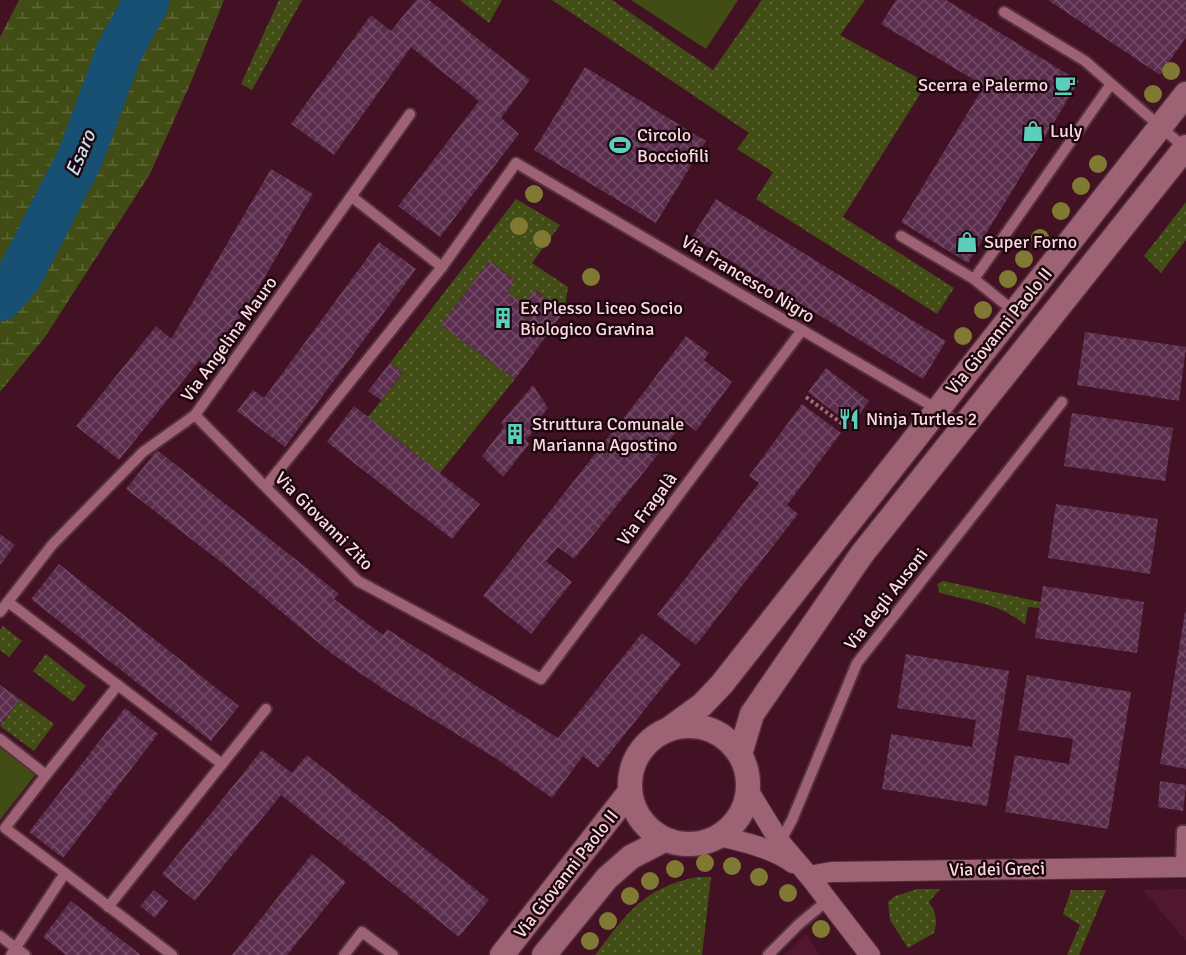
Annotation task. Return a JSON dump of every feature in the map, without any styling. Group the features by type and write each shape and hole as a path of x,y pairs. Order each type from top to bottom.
{"street":[{"name":"Via Giovanni Paolo II","path":"669,729 702,705 722,684 1186,94"},
{"name":"Via Giovanni Paolo II","path":"740,754 752,714 862,554 1186,148"},
{"path":"689,725 709,729 726,739 740,754 748,772 748,790 744,809 734,825 719,836 702,844 683,844 664,840 647,829 635,813 629,793 630,773 638,754 651,738 669,729 689,725"},
{"path":"748,790 780,842 870,955"},
{"name":"Via Giovanni Paolo II","path":"502,955 629,793"},
{"path":"719,836 749,843 786,858 809,876"},
{"name":"Via Giovanni Paolo II","path":"544,955 607,878 632,856 664,840"},
{"name":"Via dei Greci","path":"809,876 831,872 1184,867"}],"lane":[{"path":"1004,12 1085,62 1186,148"},
{"path":"974,279 1111,84"},
{"name":"Via Angelina Mauro","path":"0,612 52,545 143,452 195,415 410,114"},
{"name":"Via Francesco Nigro","path":"442,267 516,163 963,427"},
{"path":"266,486 442,267 352,197"},
{"path":"901,236 974,279 1015,312"},
{"name":"Via Fragalà","path":"541,679 802,330"},
{"name":"Via degli Ausoni","path":"780,842 792,820 857,663 1062,402"},
{"name":"Via Giovanni Zito","path":"195,415 358,581 541,679"},
{"path":"8,602 222,764"},
{"path":"118,685 5,828 172,955"},
{"path":"108,907 266,709"},
{"path":"0,739 46,775"},
{"path":"1184,831 1184,867"},
{"path":"13,951 65,873"},
{"path":"768,955 799,924 828,900"},
{"path":"344,955 362,932 393,955"},
{"path":"0,936 13,951 25,955"}],"path":[{"path":"806,397 848,428"}],"shaded area":[{"path":"1186,889 1186,941 1143,890"},
{"path":"806,933 820,955 784,955"}],"green space":[{"path":"19,0 224,0 150,174 45,337 0,392 0,37"},
{"path":"279,0 302,0 252,90 241,84"},
{"path":"460,0 502,0 489,23"},
{"path":"552,0 612,0 713,70 762,0 865,0 840,35 927,83 843,217 954,288 937,314 756,199 773,172 737,149 749,133"},
{"path":"631,0 738,0 706,49"},
{"path":"516,199 560,225 532,263 568,287 564,311 535,290 524,304 507,292 515,280 489,261 441,325 515,379 440,473 368,417 403,373 390,363"},
{"path":"1186,202 1186,240 1161,273 1144,256"},
{"path":"943,581 1041,602 1040,608 1028,607 1025,625 996,608 940,593 937,584"},
{"path":"3,626 22,641 9,657 0,650 0,630"},
{"path":"46,654 86,686 73,702 33,671"},
{"path":"20,699 54,724 34,751 0,726"},
{"path":"0,746 36,774 0,820"},
{"path":"698,877 711,877 702,955 595,955 638,904 663,888"},
{"path":"918,889 940,889 929,902 936,917 936,924 934,933 908,948 890,920 888,902 895,896"},
{"path":"1071,890 1106,890 1079,955 1067,955 1080,925 1063,914"}],"building":[{"path":"416,0 429,0 530,80 501,118 519,134 440,237 398,206 479,101 411,47 334,155 291,124 371,15 391,31"},
{"path":"896,0 946,0 1079,81 968,263 901,222 984,86 881,24"},
{"path":"1048,0 1186,0 1186,37 1160,75"},
{"name":"Circolo Bocciofili","path":"585,67 706,141 656,223 534,150"},
{"path":"271,169 313,194 211,369 199,361 119,460 76,426 156,326 171,339"},
{"path":"716,199 946,341 923,379 692,237"},
{"path":"379,242 416,269 285,447 237,411 253,390 264,398"},
{"name":"Ex Plesso Liceo Socio Biologico Gravina","path":"489,261 515,280 507,292 524,304 534,290 564,311 515,379 441,325"},
{"path":"1085,332 1186,347 1179,401 1077,385"},
{"path":"686,336 709,353 704,360 732,382 696,431 684,422 574,559 558,547 546,561 572,582 531,634 483,596"},
{"path":"390,363 403,373 381,400 368,391"},
{"path":"826,368 869,401 851,425 808,392"},
{"name":"Struttura Comunale Marianna Agostino","path":"533,385 548,408 535,424 537,428 526,439 529,444 503,477 482,456 504,427 501,423"},
{"path":"802,404 841,433 787,505 798,514 696,645 657,615 759,483 749,476"},
{"path":"354,406 480,504 452,539 327,442"},
{"path":"1072,413 1173,428 1165,481 1064,466"},
{"path":"157,450 339,594 334,599 383,635 387,629 558,738 642,633 681,664 598,768 583,756 552,798 497,759 385,690 332,654 230,569 126,489"},
{"path":"1056,504 1158,519 1150,574 1048,558"},
{"path":"0,534 15,545 0,565"},
{"path":"59,564 239,706 211,741 31,599"},
{"path":"1043,586 1144,602 1137,653 1035,638"},
{"path":"1186,612 1186,769 1160,764"},
{"path":"906,654 1009,671 987,806 882,789 891,734 972,747 976,720 897,708"},
{"path":"1027,675 1131,692 1108,829 1005,812 1015,755 1069,764 1073,739 1018,730"},
{"path":"0,685 20,699 0,725"},
{"path":"125,708 158,734 63,858 29,832"},
{"path":"262,750 292,773 307,755 489,900 459,937 281,795 195,901 162,874"},
{"path":"1160,781 1186,785 1183,811 1158,807"},
{"path":"312,854 346,882 287,955 232,955"},
{"path":"154,890 168,901 155,918 140,906"},
{"path":"71,901 141,955 66,955 43,937"}],"waterway":[{"name":"Esaro","path":"0,298 20,275 80,158 119,52 147,0"}],"place":[{"name":"Scerra e Palermo","path":"1065,85"},
{"name":"Luly","path":"1033,131"},
{"name":"Circolo Bocciofili","path":"620,145"},
{"name":"Super Forno","path":"967,242"},
{"name":"Ex Plesso Liceo Socio Biologico Gravina","path":"503,318"},
{"name":"Ninja Turtles 2","path":"849,419"},
{"name":"Struttura Comunale Marianna Agostino","path":"515,434"}]}
